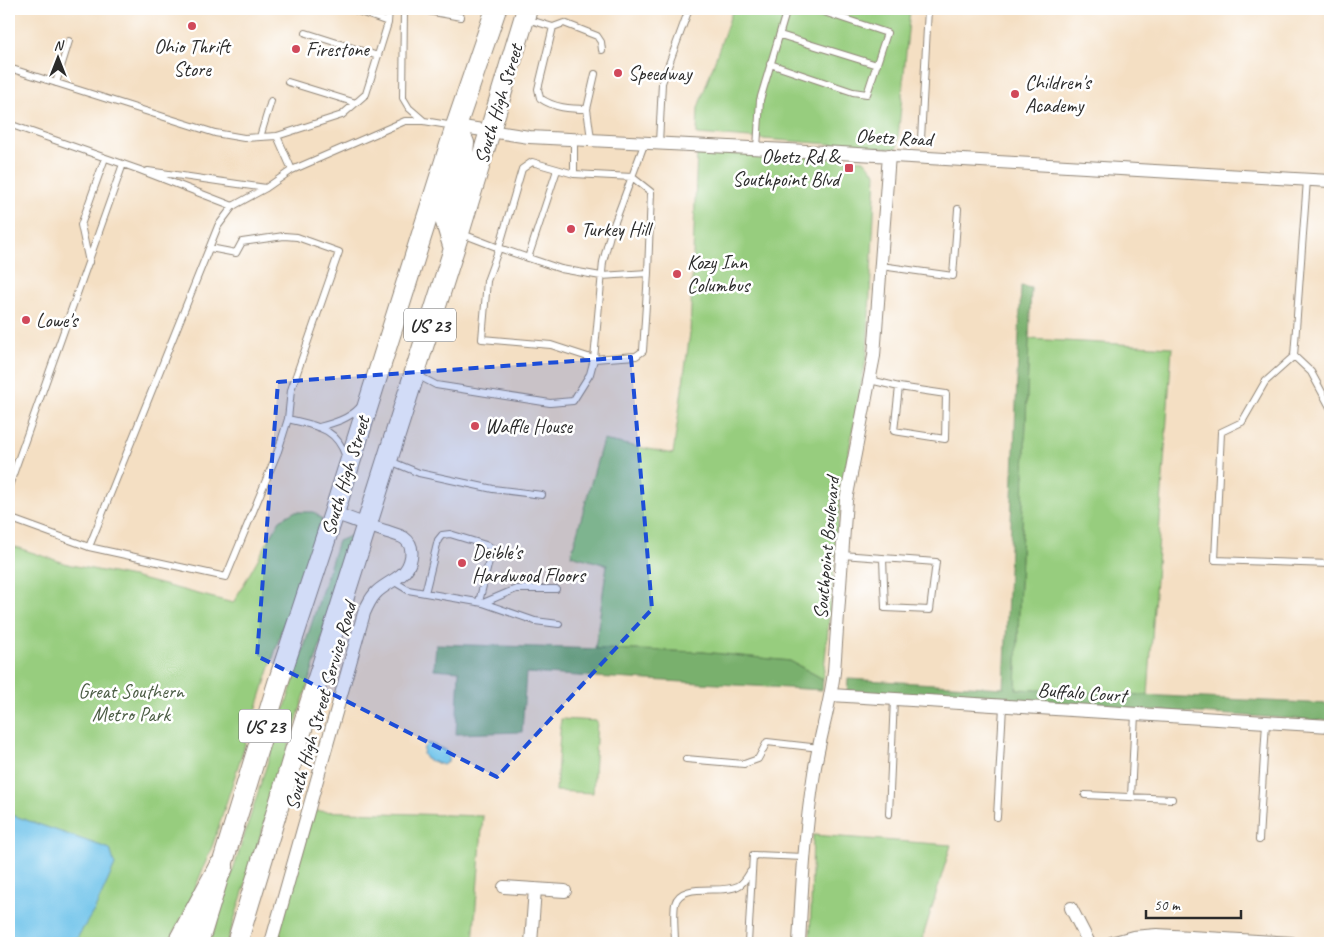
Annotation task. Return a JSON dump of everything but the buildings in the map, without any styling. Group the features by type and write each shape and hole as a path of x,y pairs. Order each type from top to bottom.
{"highway":[{"path":"180,943 221,868"}],"main road":[{"name":"South High Street","path":"198,943 370,394 456,126 496,9"},
{"name":"South High Street","path":"237,943 295,752 457,241 525,13"},
{"path":"456,126 464,143 463,152 445,219 457,241"}],"street":[{"name":"Obetz Road","path":"456,126 529,138 591,139 1330,181"},
{"name":"Southpoint Boulevard","path":"799,943 804,856 810,798 831,695 846,500 874,356 889,155"},
{"name":"South High Street Service Road","path":"271,943 364,613 371,598 381,587 401,574 409,563 411,550 403,538 334,513"},
{"name":"Buffalo Court","path":"831,695 1330,726"},
{"path":"504,887 564,891"},
{"path":"531,943 535,889"},
{"path":"1070,908 1089,943"},
{"path":"1111,943 1133,937 1157,935 1292,943"}],"lane":[{"path":"352,9 388,22"},
{"path":"9,68 216,133 244,138 277,136 342,115 366,94 388,22 389,9"},
{"path":"410,9 404,9 403,98 409,108 424,121"},
{"path":"417,9 461,17"},
{"path":"659,143 662,84 690,9"},
{"path":"757,148 760,100 787,9"},
{"path":"770,64 853,92 867,94 887,33 815,9"},
{"path":"921,139 928,9"},
{"path":"525,13 553,27"},
{"path":"553,27 564,22 597,36 601,42 602,50"},
{"path":"553,27 538,89 540,98 548,103 570,109 586,109"},
{"path":"306,34 378,56"},
{"path":"780,35 877,65"},
{"path":"56,83 69,41"},
{"path":"591,139 586,109 595,74"},
{"path":"288,82 356,104"},
{"path":"260,137 271,100"},
{"path":"89,547 218,226 233,206 266,188 292,170 405,121 424,121 456,126"},
{"path":"9,124 140,170 233,206"},
{"path":"277,136 292,170"},
{"path":"574,139 574,174"},
{"path":"414,374 436,385 550,403 573,400 590,374 594,359 602,262 610,234 645,142"},
{"path":"89,262 81,225 105,158"},
{"path":"532,162 574,174 632,177 651,192 648,273 642,351 636,356 594,359 551,345 482,339 487,281 499,248 522,169 532,162"},
{"path":"9,486 123,164"},
{"path":"140,170 266,188"},
{"path":"528,258 557,170"},
{"path":"1307,180 1294,356 1265,382 1242,422 1221,432 1215,560 1330,564"},
{"path":"881,266 953,276 958,209"},
{"path":"9,518 89,547 226,577 278,451 288,419 291,390 339,252 297,237 284,236 242,242 236,254 210,248"},
{"path":"457,241 499,248 561,269 601,276 648,273"},
{"path":"1294,356 1311,372 1330,407"},
{"path":"870,380 899,387 946,394 945,439 894,432 899,387"},
{"path":"319,427 341,421 355,413 370,394"},
{"path":"288,419 319,427 334,436 343,448 349,466"},
{"path":"387,459 419,473 494,489 542,495"},
{"path":"425,594 438,540 442,535 450,534 489,546 492,549 481,603"},
{"path":"842,555 936,562 930,610 884,608 883,559"},
{"path":"392,580 408,590 481,603 535,621 558,624"},
{"path":"481,603 516,589 556,589"},
{"path":"889,814 894,699"},
{"path":"997,817 1003,706"},
{"path":"1131,797 1136,714"},
{"path":"1259,840 1266,722"},
{"path":"686,759 744,764 758,760 767,742 820,748"},
{"path":"1085,795 1172,799"},
{"path":"748,943 753,855 804,856"},
{"path":"675,943 675,903 680,894 690,890 732,888 743,882 752,870"}],"highlighted area":[{"path":"631,357 652,609 497,777 257,656 278,382"}],"green space":[{"path":"733,9 910,9 897,149 697,134 698,108"},
{"path":"697,151 864,160 876,174 867,354 842,489 823,679 790,661 703,652 595,649 607,565 571,555 603,440 673,454 690,333"},
{"path":"1021,286 1031,288 1016,689 1330,704 1330,721 847,692 848,679 1004,688"},
{"path":"1029,339 1172,347 1148,695 1016,689"},
{"name":"Great Southern Metro Park","path":"294,512 314,512 322,519 287,614 213,844 190,901 169,943 9,943 9,545 71,565 133,577 233,603 280,520"},
{"path":"355,534 227,943 210,943 338,541"},
{"path":"436,644 703,652 790,661 823,679 822,690 526,673 522,732 456,734 459,671 434,669"},
{"path":"561,719 597,721 593,793 556,791"},
{"path":"313,811 483,816 473,943 276,943"},
{"path":"813,835 951,845 921,943 810,943"}],"water":[{"path":"428,743 446,750 449,754 448,762 443,765 426,759 423,754 424,747"},
{"path":"9,814 110,849 115,865 95,909 74,943 9,943"}],"place":[{"name":"Ohio Thrift Store","path":"192,26"},
{"name":"Firestone","path":"296,49"},
{"name":"Speedway","path":"618,73"},
{"name":"Children's Academy","path":"1015,94"},
{"name":"Obetz Rd & Southpoint Blvd","path":"849,168"},
{"name":"Turkey Hill","path":"571,229"},
{"name":"Kozy Inn Columbus","path":"677,274"},
{"name":"Lowe's","path":"26,320"},
{"name":"Waffle House","path":"475,426"},
{"name":"Deible's Hardwood Floors","path":"462,563"}]}
